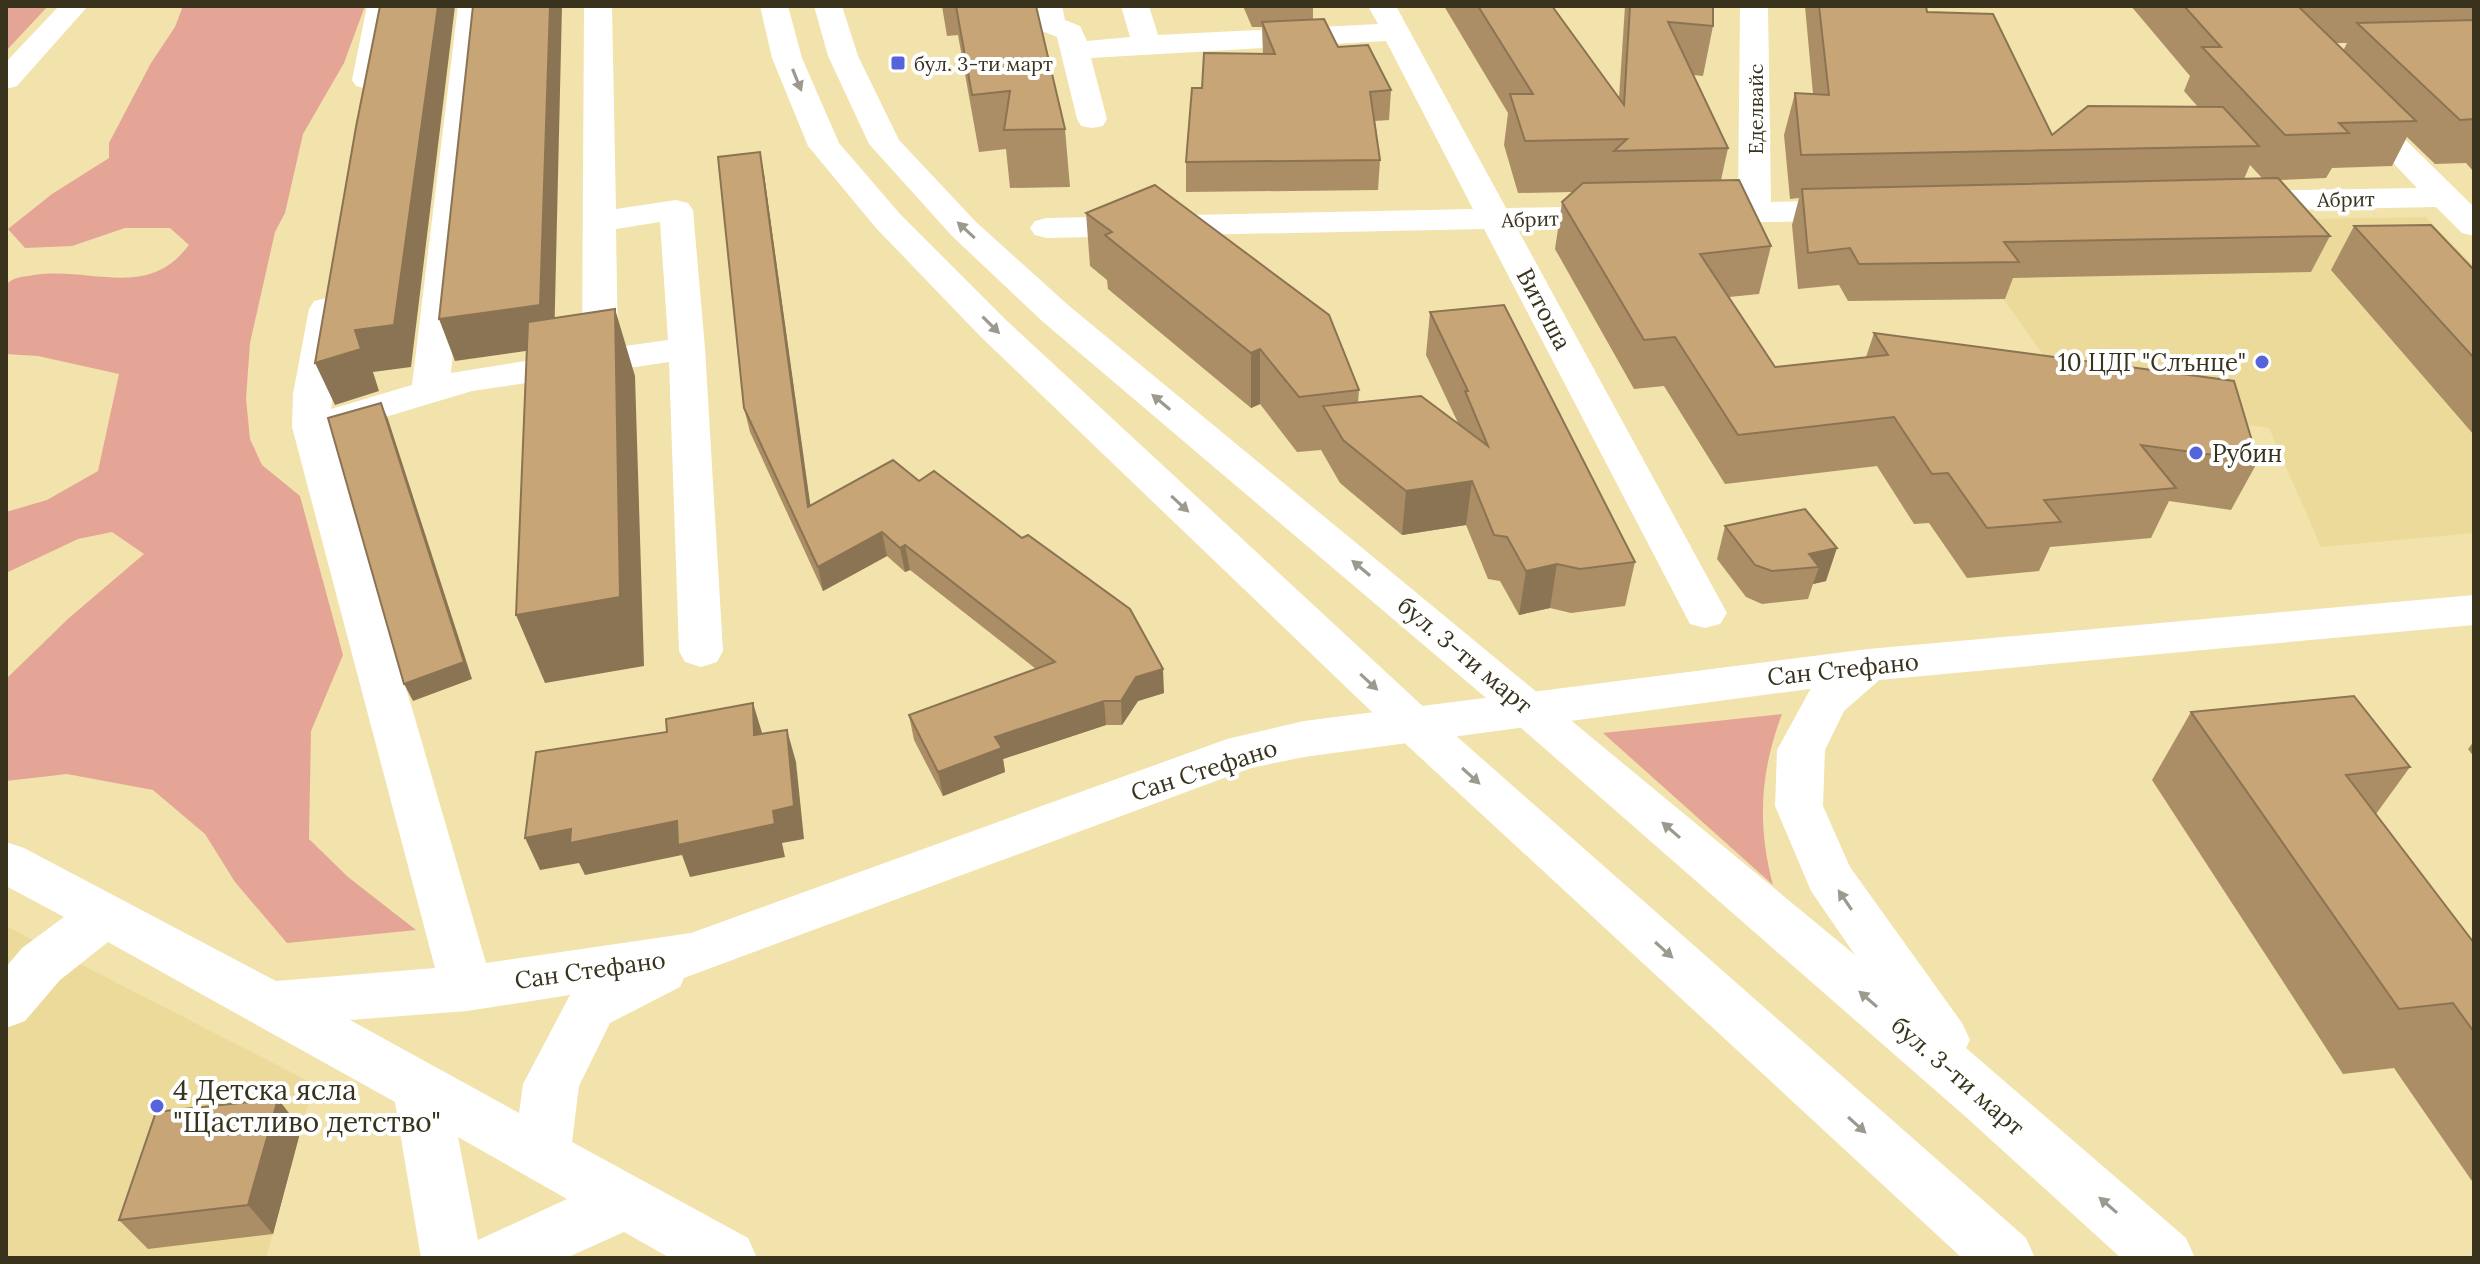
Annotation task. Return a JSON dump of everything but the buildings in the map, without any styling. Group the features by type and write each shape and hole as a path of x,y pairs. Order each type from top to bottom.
{"street":[{"path":"6,80 74,6"},
{"path":"430,390 472,6"},
{"path":"598,6 600,360"},
{"path":"774,6 787,58 824,146 888,221 1005,339 1413,724 2005,1258"},
{"name":"бул. 3-ти март","path":"828,6 843,56 885,144 950,216 1055,313 1528,708 1987,1100 2144,1236 2165,1258"},
{"path":"1048,6 1052,25 1070,32 1092,119"},
{"path":"1135,6 1146,44"},
{"name":"Еделвайс","path":"1754,6 1755,212"},
{"path":"360,117 379,9"},
{"path":"1074,51 1389,19"},
{"name":"Витоша","path":"1389,19 1705,613"},
{"path":"2334,86 2474,226"},
{"name":"Абрит","path":"2210,202 2445,197"},
{"name":"Абрит","path":"1047,228 1881,209"},
{"path":"600,221 676,210 687,348 701,651"},
{"path":"333,271 312,394 311,427 467,988"},
{"path":"311,427 467,380 687,348"},
{"name":"Сан Стефано","path":"271,1004 467,988 692,955 1244,752 1304,739 1868,665 2474,610"},
{"path":"1868,665 1827,700 1801,750 1799,806 1829,877 1987,1100"},
{"path":"16,876 105,915 271,1004 727,1258"},
{"path":"6,1005 41,964 105,915"},
{"path":"542,1155 551,1084 591,1007 692,955"},
{"path":"420,1086 451,1258"},
{"path":"500,1258 626,1202"}],"shaded area":[{"path":"6,6 48,6 6,51"},
{"path":"183,6 365,6 344,63 303,134 285,213 275,232 250,343 246,399 250,439 262,465 300,496 343,655 311,731 309,839 348,877 416,930 287,943 235,882 205,834 153,790 67,774 6,781 6,679 69,618 144,554 112,532 78,539 6,573 6,512 47,500 98,471 119,374 38,356 6,354 6,285 19,277 56,273 137,277 173,262 189,245 170,228 125,228 72,246 25,248 8,229 52,194 109,158 109,143 151,63 175,27"},
{"name":"10 ЦДГ \"Слънце\"","path":"2426,217 2474,266 2474,533 2321,547 2269,428 2074,399 1975,258 2121,222"},
{"path":"1782,714 1769,757 1763,799 1765,841 1773,885 1603,733"},
{"name":"4 Детска ясла \"Щастливо детство\"","path":"6,926 314,1084 301,1129 183,1142 148,1248 273,1233 266,1258 6,1258"}],"place":[{"name":"бул. 3-ти март","path":"898,63"},
{"name":"10 ЦДГ \"Слънце\"","path":"2262,362"},
{"name":"Рубин","path":"2196,453"},
{"name":"4 Детска ясла \"Щастливо детство\"","path":"157,1106"}]}
